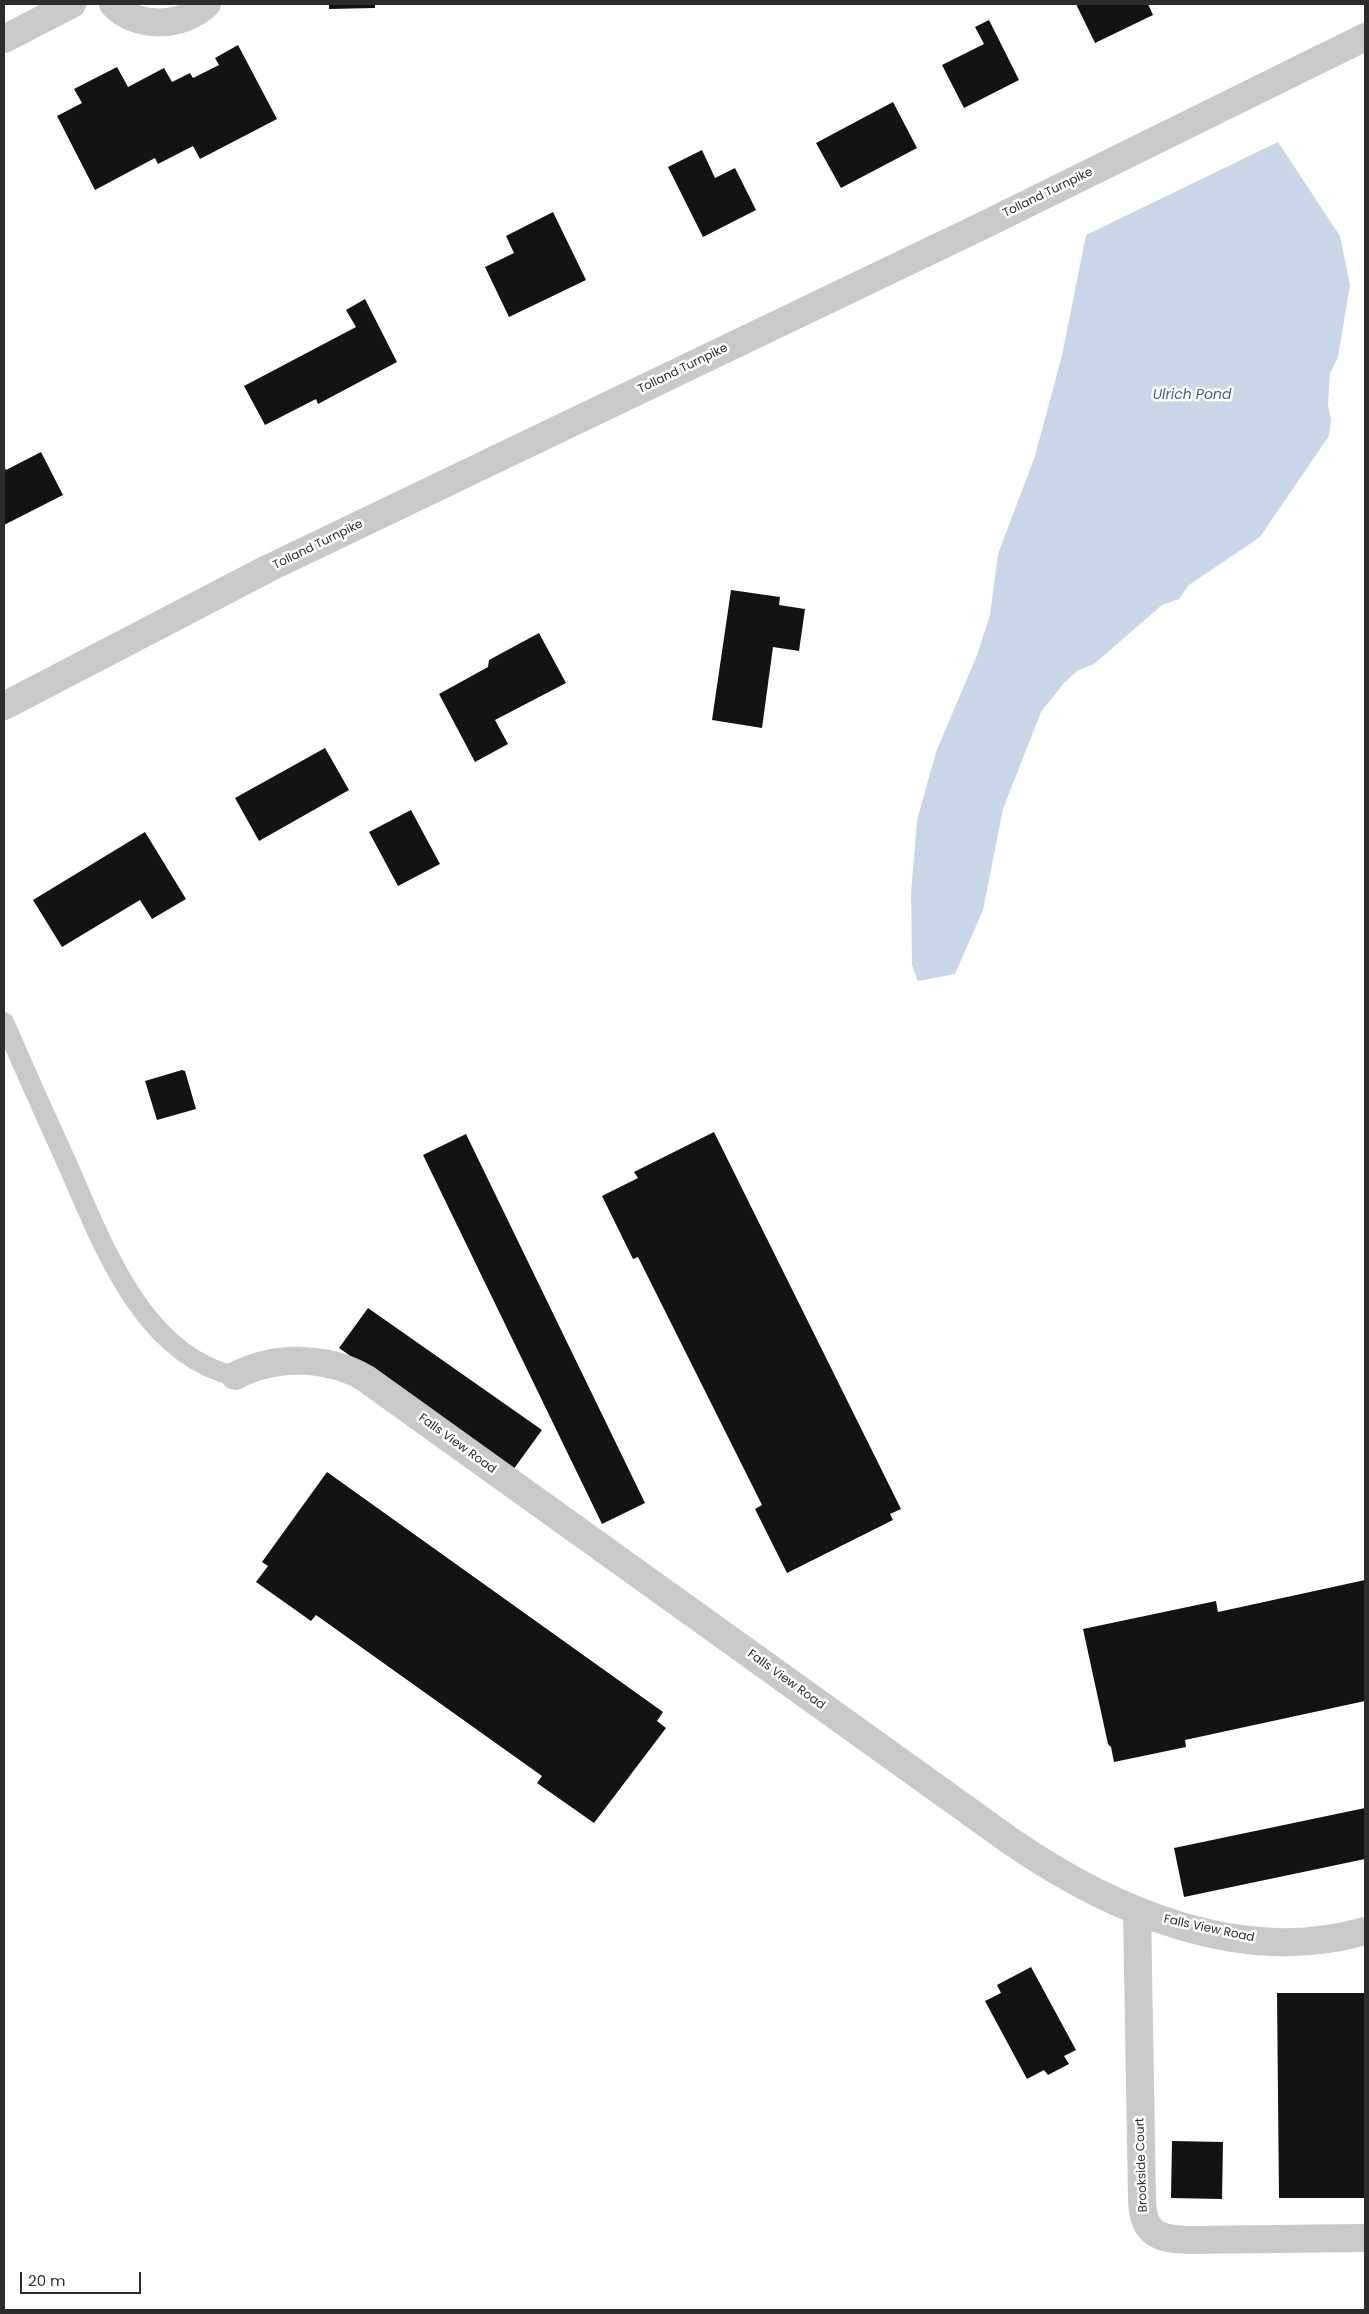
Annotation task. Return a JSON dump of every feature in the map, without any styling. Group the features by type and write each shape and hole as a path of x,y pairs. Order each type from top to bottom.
{"street":[{"path":"4,39 72,4"},
{"path":"113,4 135,18 157,23 180,20 200,10 207,4"},
{"name":"Tolland Turnpike","path":"4,706 276,565 984,225 1365,37"},
{"name":"Falls View Road","path":"236,1376 248,1370 275,1363 312,1361 339,1367 365,1378 1009,1840 1068,1878 1137,1911 1181,1926 1261,1940 1320,1940 1365,1931"},
{"name":"Brookside Court","path":"1137,1911 1142,2200 1144,2220 1149,2229 1162,2237 1189,2240 1365,2238"}],"lane":[{"path":"4,1022 104,1247 135,1299 156,1327 182,1351 212,1368 236,1376"}],"water":[{"name":"Ulrich Pond","path":"1278,142 1340,236 1350,285 1338,357 1330,373 1328,405 1331,420 1329,436 1260,537 1189,585 1179,599 1162,605 1094,664 1077,671 1064,683 1041,712 1003,809 983,910 955,974 918,981 912,965 911,893 917,820 936,752 977,655 990,615 998,554 1035,456 1062,355 1086,235"}],"building":[{"path":"329,4 375,4 375,8 329,9"},
{"path":"1076,4 1148,4 1153,15 1095,43"},
{"path":"989,20 1019,80 964,108 942,65 984,44 975,27"},
{"path":"238,45 277,119 200,159 193,146 158,164 155,158 95,190 57,116 82,103 74,89 117,67 128,87 164,68 172,82 190,73 193,78 219,65 215,58"},
{"path":"893,102 917,148 841,188 816,143"},
{"path":"702,150 715,178 735,168 756,210 703,237 668,167"},
{"path":"553,212 586,280 509,317 485,267 514,253 506,236"},
{"path":"365,299 397,362 318,404 316,399 265,425 244,386 356,327 346,310"},
{"path":"41,452 63,495 4,525 4,466 6,470"},
{"path":"731,590 780,597 779,605 805,609 799,651 773,647 762,728 712,720"},
{"path":"539,633 566,683 495,720 508,744 475,762 439,694 488,667 489,660"},
{"path":"325,748 349,790 259,841 235,798"},
{"path":"411,810 440,864 398,886 369,832"},
{"path":"145,832 186,899 152,919 140,900 62,947 33,900"},
{"path":"182,1070 185,1071 196,1109 157,1120 145,1081"},
{"path":"714,1132 901,1509 890,1514 893,1520 787,1573 755,1509 762,1505 638,1257 633,1259 602,1196 638,1178 634,1172"},
{"path":"466,1134 645,1503 602,1524 423,1155"},
{"path":"368,1308 542,1430 513,1470 339,1348"},
{"path":"327,1472 663,1712 657,1721 666,1728 594,1823 537,1783 542,1776 316,1615 311,1621 256,1582 268,1566 262,1562"},
{"path":"1365,1580 1365,1701 1185,1740 1186,1747 1114,1762 1111,1747 1108,1744 1083,1629 1216,1601 1218,1612"},
{"path":"1365,1808 1365,1859 1184,1897 1174,1848"},
{"path":"1031,1967 1076,2050 1064,2056 1069,2064 1048,2075 1044,2070 1027,2079 985,2001 1001,1993 997,1985"},
{"path":"1277,1993 1365,1993 1365,2198 1279,2198"},
{"path":"1172,2141 1223,2142 1222,2199 1171,2198"}]}
